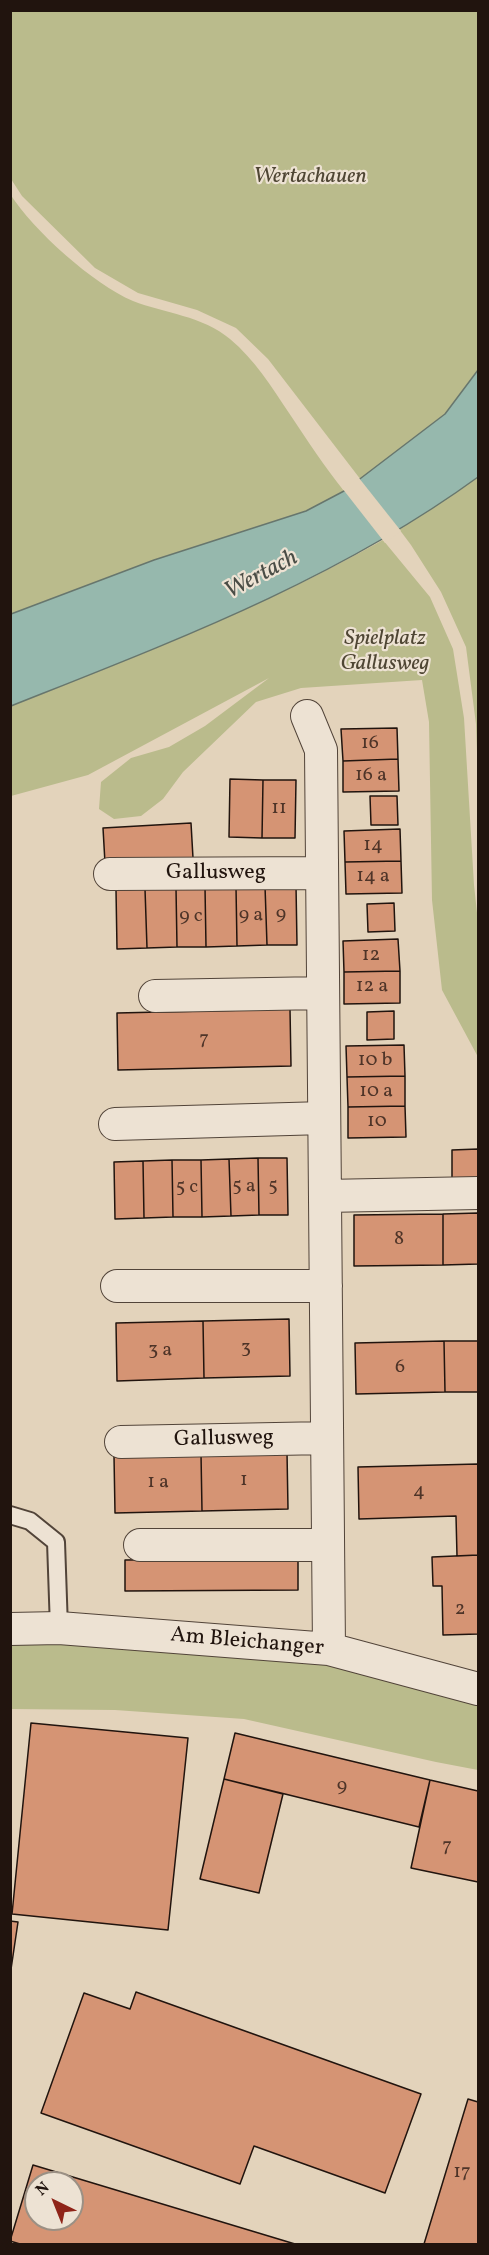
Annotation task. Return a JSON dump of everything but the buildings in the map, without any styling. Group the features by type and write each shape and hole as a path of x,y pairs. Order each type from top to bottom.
{"street":[{"path":"308,716 321,750 329,1649"},
{"name":"Gallusweg","path":"110,874 322,873"},
{"path":"155,996 323,993"},
{"path":"115,1124 324,1119"},
{"path":"325,1196 478,1193"},
{"path":"117,1286 326,1286"},
{"name":"Gallusweg","path":"121,1442 327,1438"},
{"path":"140,1545 328,1545"},
{"name":"Am Bleichanger","path":"10,1629 59,1628 329,1649 478,1689"}],"lane":[{"path":"10,1515 30,1521 56,1542 59,1628"}],"green space":[{"name":"Wertachauen","path":"10,11 478,11 478,370 445,414 361,480 268,359 236,328 197,310 138,293 95,268 22,196 11,179"},
{"path":"10,194 49,240 100,282 133,301 196,320 230,339 262,374 344,491 306,511 154,560 11,614"},
{"path":"478,477 478,780 476,724 466,647 441,592 399,529"},
{"name":"Spielplatz Gallusweg","path":"383,540 430,597 453,649 464,718 478,922 478,1057 442,990 432,900 429,722 422,680 301,688 256,702 183,772 163,799 141,816 114,819 99,809 101,782 131,758 169,747 205,726 269,678 88,775 11,796 11,706 246,609"},
{"path":"11,1641 326,1658 478,1700 478,1770 244,1719 115,1710 11,1709"}],"water":[{"name":"Wertach","path":"478,370 478,477 424,514 311,578 192,633 11,706 11,614 154,560 306,511 344,491 445,414"}],"pier":[{"path":"359,478 401,531 385,543 342,488"}]}
